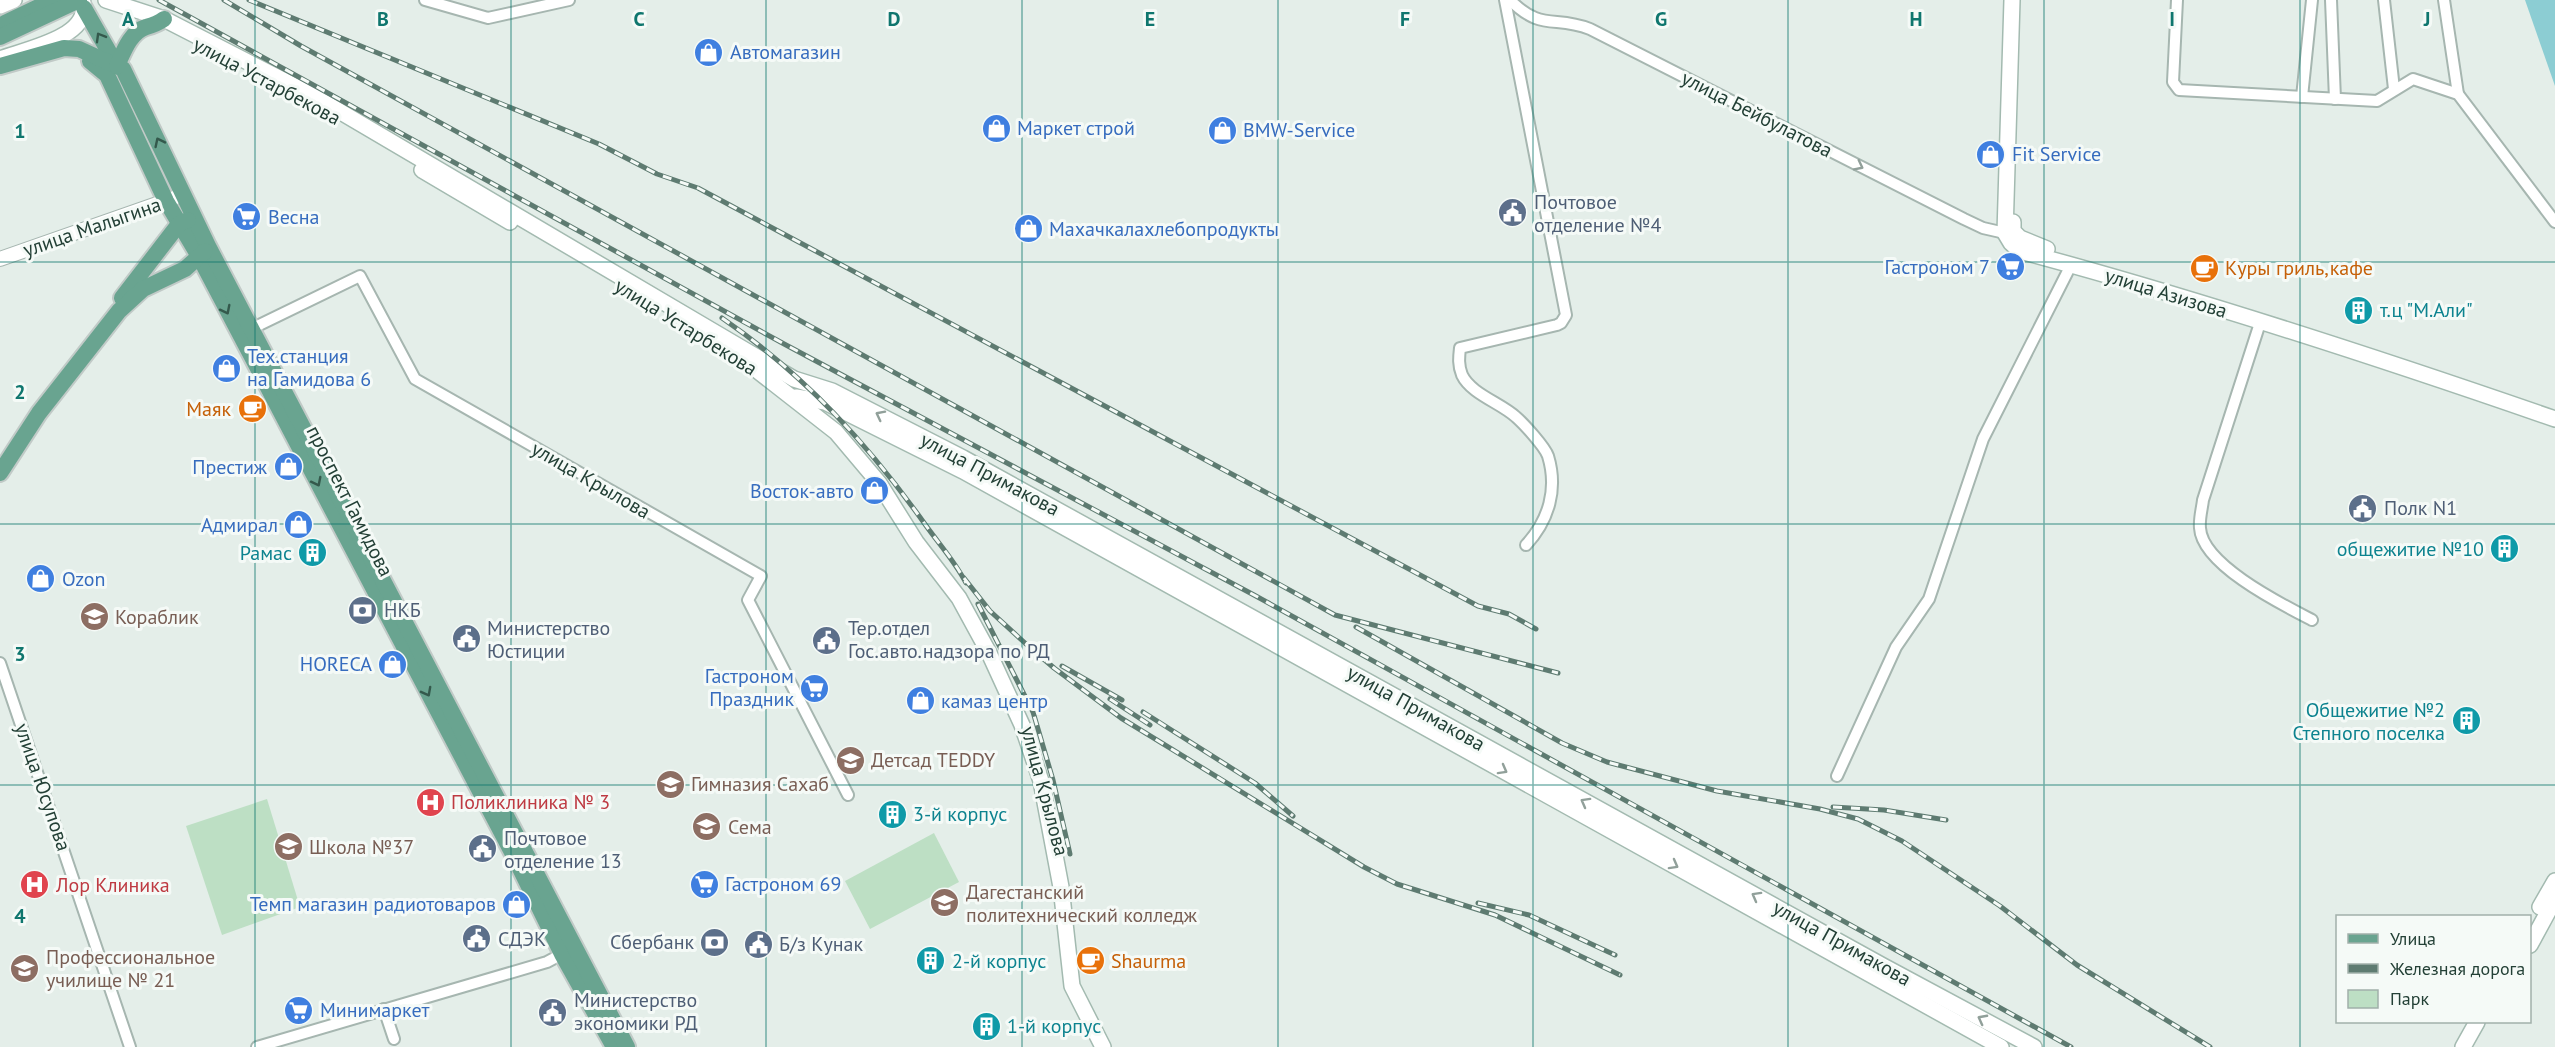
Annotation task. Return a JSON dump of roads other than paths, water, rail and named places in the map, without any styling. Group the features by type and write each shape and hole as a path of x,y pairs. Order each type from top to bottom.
{"main road":[{"path":"0,6 14,0"},
{"path":"0,25 53,0"},
{"path":"106,0 160,22 312,95 802,381 792,396 824,405"},
{"path":"2005,232 2012,0"},
{"name":"улица Азизова","path":"2018,0 2013,231 2020,238 2034,245 2142,276 2409,361 2555,411"},
{"path":"0,37 82,2 82,20 74,30 64,36 0,58"},
{"name":"улица Устарбекова","path":"82,2 160,22 255,71 729,349 837,432 879,483 916,542 959,598 1011,698 1043,792 1061,887 1072,986 1103,1047"},
{"name":"проспект Гамидова","path":"82,2 120,68 185,194 187,221 287,408 566,947 614,1047"},
{"path":"0,66 49,50 64,48 79,50 120,68 126,46 144,27 160,22"},
{"name":"проспект Гамидова","path":"0,74 66,55 84,58 98,66 107,75 162,203 187,221"},
{"path":"2,464 153,257 187,221"},
{"name":"улица Азизова","path":"2005,232 2019,251 2145,285 2445,381 2555,419"},
{"path":"2,464 119,311 137,293 166,276 185,269 204,252"},
{"name":"проспект Гамидова","path":"204,252 251,328 287,408"},
{"name":"улица Крылова","path":"802,381 885,480 925,535 962,594 1014,689 1046,780 1063,861 1075,942 1077,975 1114,1047"},
{"name":"улица Примакова","path":"802,381 832,391 963,458 2034,1047"},
{"name":"улица Примакова","path":"824,405 963,471 1090,540 2001,1047"},
{"path":"2531,923 2555,881"},
{"path":"2531,941 2555,899"},
{"name":"проспект Гамидова","path":"566,947 627,1047"},
{"path":"2463,1047 2476,1023"},
{"path":"2474,1047 2487,1023"}],"street":[{"path":"425,0 488,18 569,0"},
{"path":"1505,0 1566,309 1564,320 1557,325 1460,348 1458,363 1463,376 1474,387 1516,417 1547,454 1552,481 1548,512 1540,529 1526,545"},
{"name":"улица Бейбулатова","path":"1510,0 1532,18 1549,23 1574,23 1964,219 1983,228 2005,232"},
{"path":"2177,0 2172,82 2179,90 2377,101 2413,79 2458,94"},
{"path":"2302,97 2312,0"},
{"path":"2331,0 2335,99"},
{"path":"2384,0 2394,89"},
{"path":"2444,0 2458,94 2555,222"},
{"name":"улица Малыгина","path":"0,259 185,194"},
{"path":"153,257 153,269 156,274 166,276"},
{"path":"1837,776 1896,647 1929,599 1983,440 2071,265"},
{"name":"улица Крылова","path":"251,328 360,276 415,379 761,576 748,600 848,795"},
{"path":"2260,323 2204,500 2200,528 2202,537 2211,551 2239,578 2273,600 2312,620"},
{"name":"улица Юсупова","path":"0,663 130,1047"},
{"path":"257,1047 547,962 566,947"},
{"path":"384,1009 394,1040"}],"water":[{"path":"2525,0 2555,0 2555,86"}],"railway":[{"path":"159,0 786,345 1254,595 2071,1047"},
{"path":"224,0 301,46 1335,615 1558,673"},
{"path":"249,0 599,144 657,174 698,188 1478,606 1509,614 1536,629"},
{"path":"722,318 781,363 859,440 953,561 966,583"},
{"path":"964,578 990,611 1025,643 1054,668 1121,718 1364,867 1397,884 1495,915 1620,975"},
{"path":"978,604 1033,712 1053,780 1070,854"},
{"path":"1356,627 1562,743 1607,762 1717,791 1820,809 1858,819 1902,841 2000,906 2077,965 2210,1047"},
{"path":"1062,666 1122,700"},
{"path":"1110,699 1150,725"},
{"path":"1143,712 1255,783 1293,816"},
{"path":"1833,807 1884,810 1946,820"},
{"path":"1478,903 1529,915 1615,955"}],"place":[{"name":"Автомагазин","path":"709,52"},
{"name":"Маркет строй","path":"996,128"},
{"name":"BMW-Service","path":"1222,130"},
{"name":"Fit Service","path":"1991,154"},
{"name":"Почтовое отделение №4","path":"1513,213"},
{"name":"Весна","path":"247,217"},
{"name":"Махачкалахлебопродукты","path":"1028,229"},
{"name":"Гастроном 7","path":"2011,267"},
{"name":"Куры гриль,кафе","path":"2204,268"},
{"name":"т.ц \"М.Али\"","path":"2359,310"},
{"name":"Тех.станция на Гамидова 6","path":"226,368"},
{"name":"Маяк","path":"252,409"},
{"name":"Престиж","path":"288,467"},
{"name":"Восток-авто","path":"875,491"},
{"name":"Полк N1","path":"2363,508"},
{"name":"Адмирал","path":"299,525"},
{"name":"общежитие №10","path":"2505,549"},
{"name":"Рамас","path":"313,553"},
{"name":"Ozon","path":"41,579"},
{"name":"НКБ","path":"363,610"},
{"name":"Кораблик","path":"94,617"},
{"name":"Министерство Юстиции","path":"466,639"},
{"name":"Тер.отдел Гос.авто.надзора по РД","path":"827,640"},
{"name":"HORECA","path":"393,664"},
{"name":"Гастроном Праздник","path":"815,688"},
{"name":"камаз центр","path":"920,701"},
{"name":"Общежитие №2 Степного поселка","path":"2466,721"},
{"name":"Детсад TEDDY","path":"850,760"},
{"name":"Гимназия Сахаб","path":"670,784"},
{"name":"Поликлиника № 3","path":"430,802"},
{"name":"3-й корпус","path":"892,814"},
{"name":"Сема","path":"707,827"},
{"name":"Школа №37","path":"288,847"},
{"name":"Почтовое отделение 13","path":"483,849"},
{"name":"Гастроном 69","path":"704,884"},
{"name":"Лор Клиника","path":"35,885"},
{"name":"Дагестанский политехнический колледж","path":"945,903"},
{"name":"Темп магазин радиотоваров","path":"517,904"},
{"name":"СДЭК","path":"477,939"},
{"name":"Сбербанк","path":"715,942"},
{"name":"Б/з Кунак","path":"758,944"},
{"name":"2-й корпус","path":"931,961"},
{"name":"Shaurma","path":"1090,961"},
{"name":"Профессиональное училище № 21","path":"25,968"},
{"name":"Минимаркет","path":"299,1010"},
{"name":"Министерство экономики РД","path":"553,1012"},
{"name":"1-й корпус","path":"986,1026"}]}
